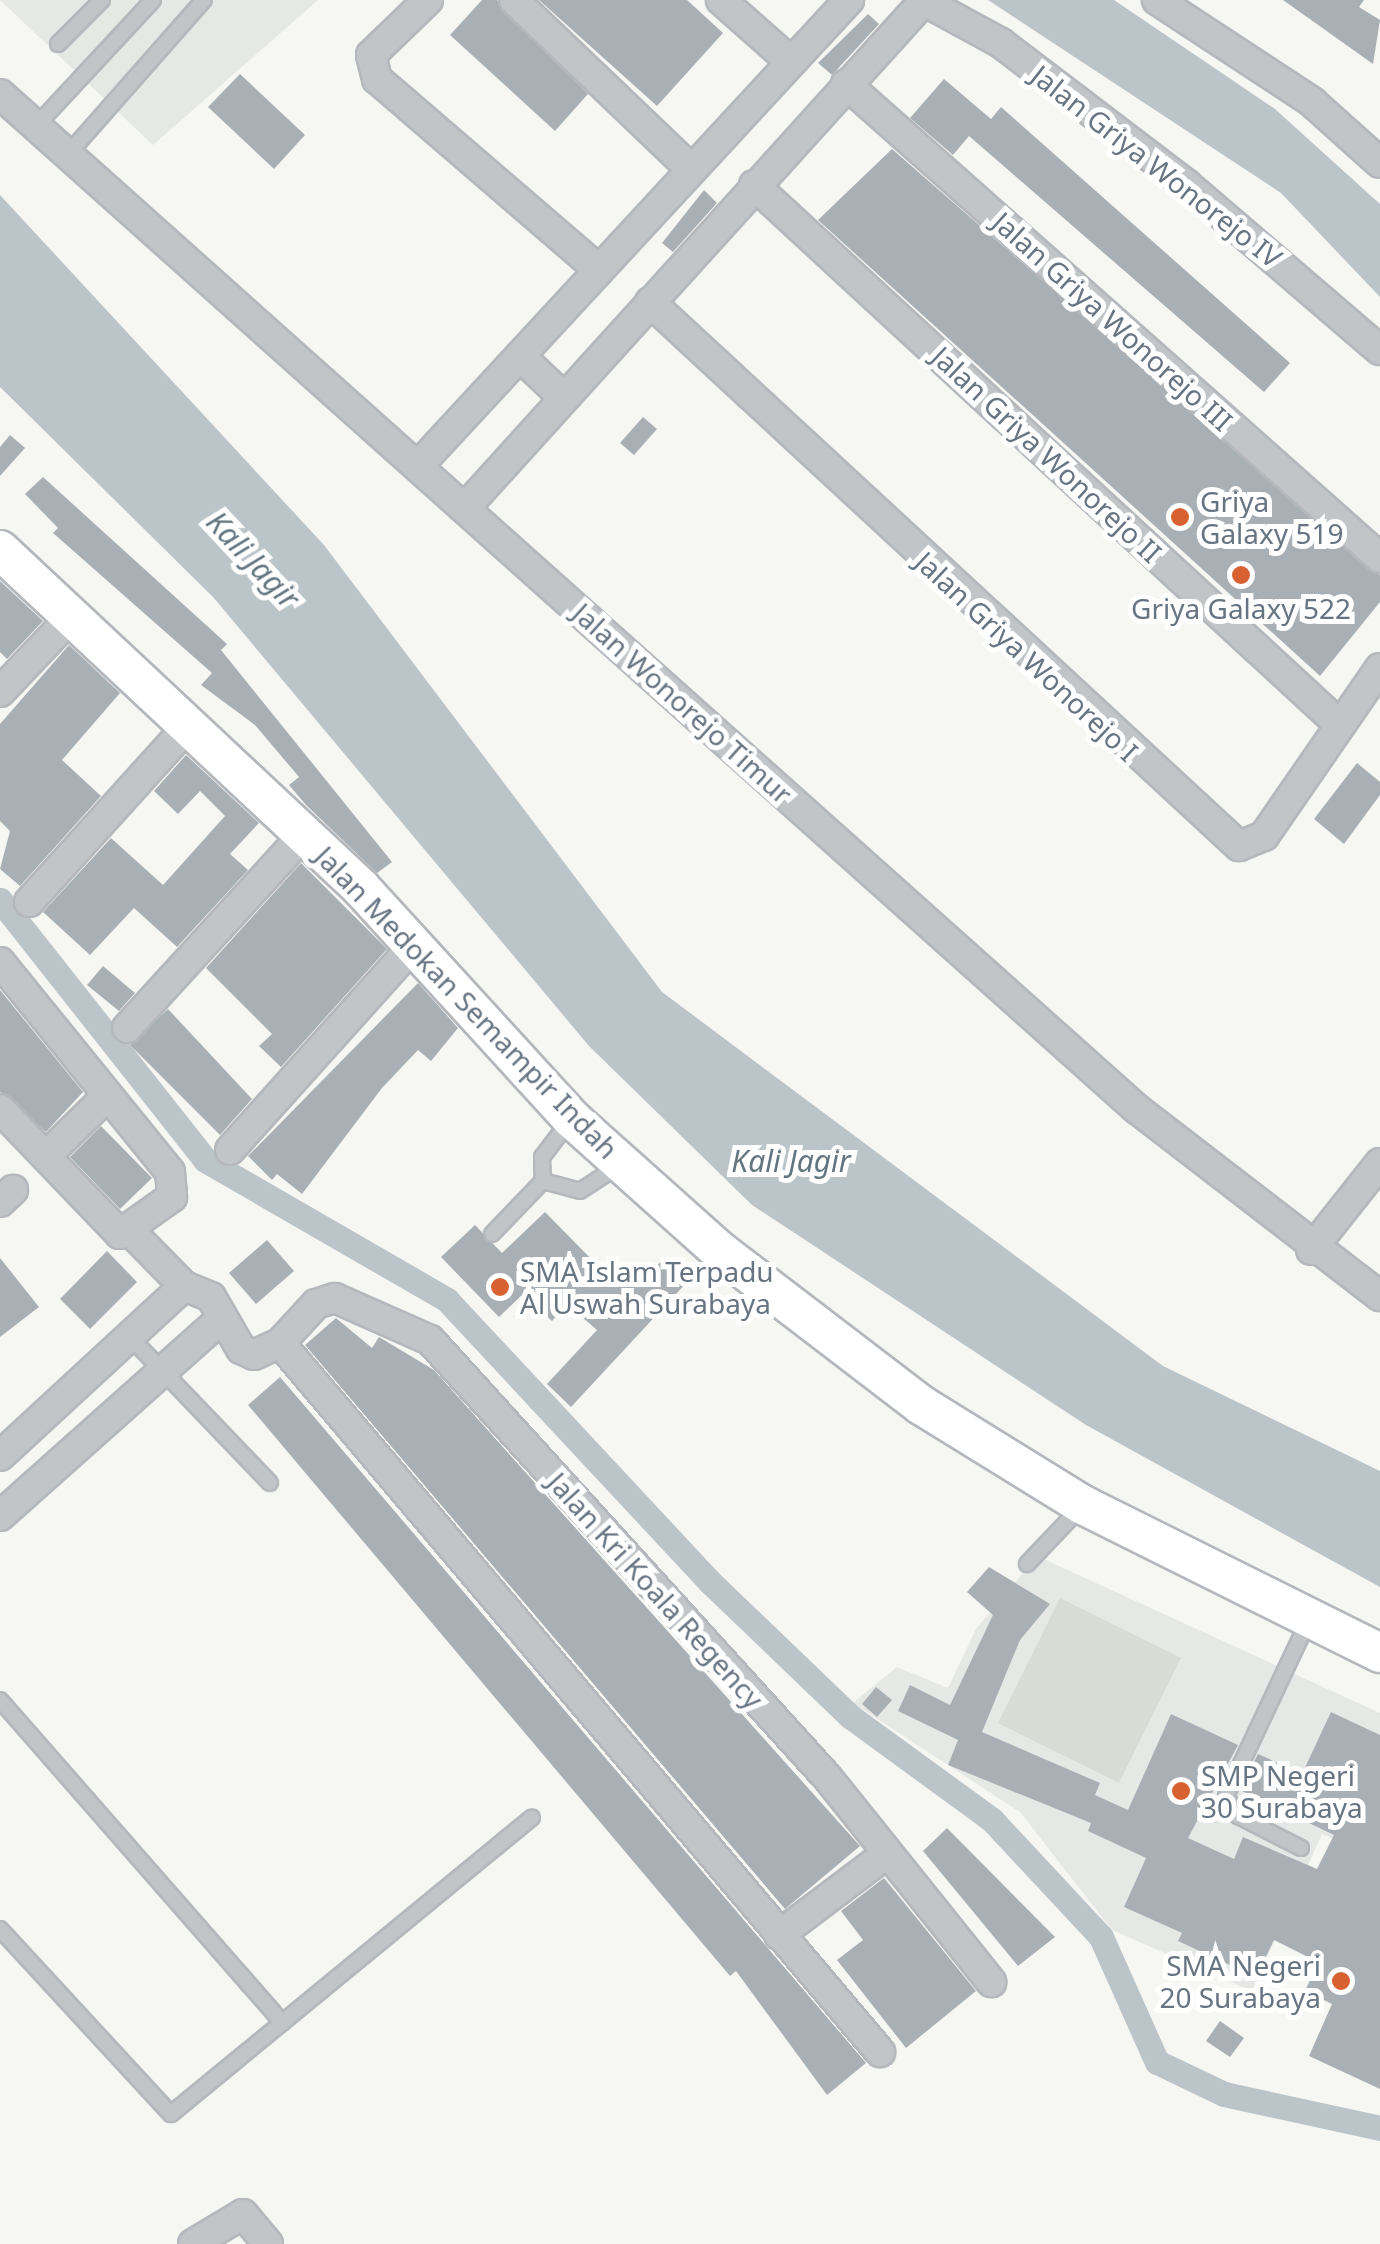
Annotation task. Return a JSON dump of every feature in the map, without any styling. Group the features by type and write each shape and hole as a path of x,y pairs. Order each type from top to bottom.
{"street":[{"path":"428,0 372,55 378,79 599,270"},
{"path":"514,0 690,168"},
{"path":"722,0 790,61"},
{"path":"418,466 849,0"},
{"path":"1157,0 1312,102 1380,164"},
{"path":"465,508 562,396 923,1"},
{"name":"Jalan Griya Wonorejo IV","path":"923,1 1001,43 1186,184 1380,350"},
{"name":"Jalan Griya Wonorejo III","path":"846,84 1380,558"},
{"name":"Jalan Wonorejo Timur","path":"0,94 1137,1109 1311,1250 1380,1296"},
{"name":"Jalan Griya Wonorejo II","path":"754,185 1339,724"},
{"name":"Jalan Griya Wonorejo I","path":"650,302 1218,835 1240,846 1264,836 1380,668"},
{"path":"520,356 562,396"},
{"name":"Jalan Medokan Semampir Indah","path":"0,550 190,723 304,834 414,944 572,1118 621,1163 922,1405 1083,1504 1380,1653"},
{"path":"0,692 73,615"},
{"path":"29,902 190,723"},
{"path":"126,1028 304,834"},
{"path":"230,1150 414,944"},
{"path":"0,962 176,1182 172,1197 126,1233"},
{"path":"46,1156 107,1096"},
{"path":"0,1110 184,1286 211,1298 218,1322 248,1354 280,1343 880,2052"},
{"path":"1311,1250 1380,1163"},
{"path":"36,1485 2,1454 184,1286"},
{"name":"Jalan Kri Koala Regency","path":"280,1343 316,1304 335,1298 430,1340 888,1853 990,1982"},
{"path":"0,1516 218,1322"},
{"path":"778,1935 888,1853"},
{"path":"193,2244 243,2214 268,2244"}],"lane":[{"path":"58,44 102,0"},
{"path":"68,153 204,0"},
{"path":"36,126 146,2"},
{"path":"492,1234 543,1181 542,1157 572,1118"},
{"path":"543,1181 580,1190 621,1163"},
{"path":"130,1337 270,1483"},
{"path":"1027,1564 1083,1504"},
{"path":"1300,1848 1238,1816 1226,1796 1309,1620"},
{"path":"0,1700 283,2023"},
{"path":"0,1929 162,2113 283,2023 532,1818"}],"shaded area":[{"path":"0,0 318,0 153,145"},
{"name":"SMP Negeri 30 Surabaya","path":"1037,1556 1380,1713 1380,1826 1368,1854 1322,1834 1252,1991 1112,1930 1020,1812 853,1703 897,1667 948,1688 976,1629"},
{"path":"1060,1598 1181,1658 1119,1783 998,1723"}],"water":[{"path":"988,0 1114,0 1275,109 1380,204 1380,297 1281,193"},
{"name":"Kali Jagir","path":"0,195 324,545 662,992 1163,1366 1380,1471 1380,1587 1086,1425 752,1205 589,1046 213,597 0,387"}],"building":[{"path":"482,0 497,0 588,94 555,131 450,35"},
{"path":"539,0 687,0 723,33 657,106"},
{"path":"1283,0 1364,0 1359,7 1380,20 1373,64"},
{"path":"868,14 879,24 832,75 818,63"},
{"path":"240,74 305,135 274,169 208,107"},
{"path":"944,79 991,119 1001,107 1290,363 1264,392 969,136 953,155 910,118"},
{"path":"892,149 1380,575 1380,602 1320,676 818,220"},
{"path":"704,190 717,203 673,252 662,243"},
{"path":"643,417 657,429 634,455 620,443"},
{"path":"10,435 25,448 0,476 0,447"},
{"path":"43,477 227,644 221,650 392,862 377,873 306,805 289,785 299,777 255,725 201,685 212,673 53,533 58,528 25,494"},
{"path":"0,581 43,621 7,659 0,652"},
{"path":"69,645 120,693 62,760 101,796 20,886 0,869 10,831 0,821 0,724"},
{"path":"186,755 259,823 230,854 248,870 177,947 134,908 90,955 43,912 111,838 163,885 225,816 200,791 178,814 154,791"},
{"path":"1357,763 1380,782 1380,795 1344,844 1314,819"},
{"path":"301,863 387,949 281,1067 259,1046 272,1034 206,968"},
{"path":"103,966 135,993 119,1011 87,985"},
{"path":"418,983 458,1028 431,1061 418,1050 382,1088 302,1194 277,1174 272,1180 248,1156"},
{"path":"0,990 83,1092 46,1132 0,1092"},
{"path":"168,1009 252,1099 220,1135 130,1045"},
{"path":"101,1126 152,1178 120,1209 70,1157"},
{"path":"545,1212 605,1273 615,1263 639,1285 665,1257 689,1280 571,1407 547,1384 597,1330 567,1304 552,1321 522,1295 499,1317 441,1257 475,1225 502,1253"},
{"path":"267,1240 294,1271 256,1304 229,1273"},
{"path":"107,1251 137,1282 90,1329 60,1299"},
{"path":"0,1258 39,1307 0,1337"},
{"path":"336,1318 372,1348 379,1337 434,1370 860,1846 785,1909 305,1345"},
{"path":"280,1377 866,2063 827,2095 736,1971 730,1976 248,1405"},
{"path":"989,1567 1050,1604 1020,1640 982,1732 1100,1783 1095,1795 1128,1810 1171,1714 1238,1745 1188,1838 1234,1859 1243,1837 1317,1869 1334,1835 1240,1790 1258,1754 1302,1774 1331,1712 1380,1735 1380,2089 1309,2056 1332,2004 1305,1991 1318,1962 1274,1940 1256,1977 1178,1941 1182,1933 1124,1907 1146,1858 1088,1831 1091,1823 948,1765 958,1740 898,1711 910,1685 950,1705 993,1615 967,1592"},
{"path":"876,1687 892,1700 877,1717 862,1704"},
{"path":"947,1828 1055,1937 1018,1966 923,1851"},
{"path":"884,1878 976,1991 906,2048 837,1960 863,1940 841,1911"},
{"path":"1220,2021 1244,2038 1230,2057 1206,2041"}],"waterway":[{"path":"0,900 205,1160 447,1300 710,1582 851,1717 992,1820 1101,1937 1157,2062 1224,2094 1380,2128"}],"place":[{"name":"Griya Galaxy 519","path":"1180,517"},
{"name":"Griya Galaxy 522","path":"1241,575"},
{"name":"SMA Islam Terpadu Al Uswah Surabaya","path":"500,1287"},
{"name":"SMP Negeri 30 Surabaya","path":"1181,1791"},
{"name":"SMA Negeri 20 Surabaya","path":"1341,1981"}]}
